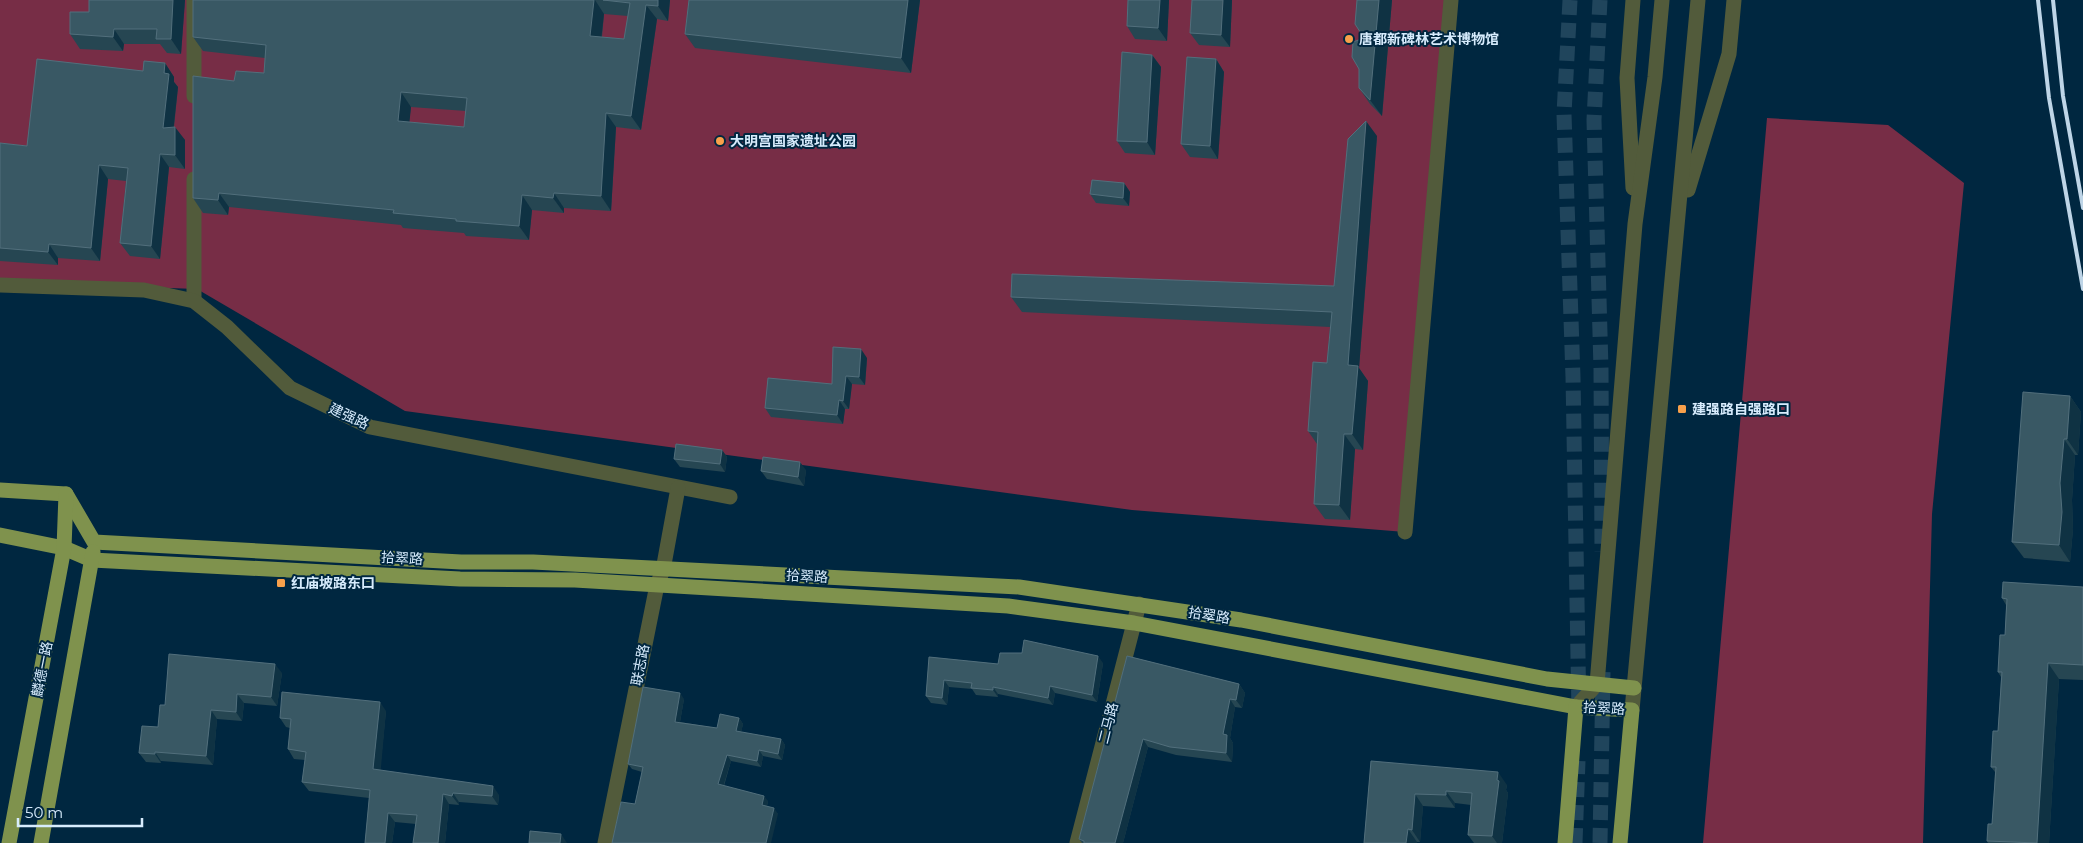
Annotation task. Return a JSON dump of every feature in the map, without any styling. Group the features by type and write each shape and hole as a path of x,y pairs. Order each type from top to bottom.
{"main road":[{"path":"0,490 66,494 94,542 41,843"},
{"name":"麟德一路","path":"9,843 64,548 66,494"},
{"name":"拾翠路","path":"0,535 64,548 92,560 460,579 575,580 1008,606 1134,623 1576,707 1632,710"},
{"name":"拾翠路","path":"94,542 174,548 461,562 543,563 1003,586 1139,604 1348,639 1547,679 1634,688"},
{"path":"1565,843 1576,707"},
{"path":"1620,843 1632,710"}],"street":[{"path":"194,0 194,107"},
{"path":"1405,532 1451,0"},
{"path":"1633,0 1627,78 1635,224"},
{"path":"1576,707 1597,684 1635,224 1655,77 1662,0"},
{"path":"1632,710 1698,0"},
{"path":"1679,220 1730,54 1734,0"},
{"path":"194,165 194,301"},
{"name":"建强路","path":"0,285 144,290 194,301 227,328 290,388 370,427 730,497"},
{"name":"联志路","path":"605,843 656,585 663,570 678,488"},
{"name":"二马路","path":"1077,843 1139,604"}],"shaded area":[{"name":"大明宫国家遗址公园","path":"0,0 1452,0 1405,532 1132,510 405,411 197,289 0,282"},
{"path":"1767,118 1888,125 1964,183 1932,514 1923,843 1703,843"}],"building":[{"path":"89,0 173,0 171,39 156,39 157,29 114,29 113,37 70,34 70,12 89,12"},
{"path":"193,0 594,0 590,36 624,39 630,3 603,0 658,0 658,6 646,5 631,116 606,113 601,196 554,193 553,198 522,195 519,226 393,213 394,210 219,193 218,200 193,198 193,76 234,81 236,71 264,73 266,45 193,37","holes":["401,92 467,98 464,127 398,121"]},
{"path":"689,0 908,0 901,58 685,34"},
{"path":"1128,0 1160,0 1158,28 1127,26"},
{"path":"1192,0 1223,0 1221,35 1190,33"},
{"path":"1357,0 1379,0 1370,100 1359,88 1359,69 1352,57 1353,42 1364,38 1355,24"},
{"path":"1122,52 1152,55 1147,142 1117,141"},
{"path":"1187,57 1216,59 1210,146 1181,144"},
{"path":"37,59 143,71 144,61 165,63 164,73 169,74 163,128 175,127 175,155 160,154 151,246 120,243 128,168 99,165 91,248 49,244 48,252 0,248 0,143 27,146"},
{"path":"1366,121 1348,365 1358,366 1352,434 1344,434 1339,505 1314,504 1318,432 1308,431 1313,362 1327,363 1332,312 1011,297 1012,274 1334,286 1348,139"},
{"path":"1092,180 1124,183 1123,198 1090,194"},
{"path":"833,347 861,349 859,377 846,376 843,401 839,400 837,415 765,408 768,378 832,384"},
{"path":"2023,392 2070,396 2067,439 2064,439 2060,483 2062,512 2059,545 2012,542"},
{"path":"676,444 722,450 720,464 674,459"},
{"path":"763,457 800,462 798,477 761,471"},
{"path":"2003,582 2083,587 2083,665 2048,663 2037,843 1987,841 1988,824 1992,824 1996,767 1991,767 1993,731 1998,731 2002,672 1998,672 2000,635 2005,635 2007,599 2002,598"},
{"path":"1024,640 1098,656 1092,695 1050,686 1048,698 993,687 993,690 971,688 972,683 944,680 942,698 926,696 929,657 998,664 1000,653 1022,653"},
{"path":"169,654 275,664 271,697 237,694 236,712 211,710 206,756 155,752 155,754 139,753 142,726 158,727 160,705 165,705"},
{"path":"1127,656 1239,684 1236,700 1230,699 1223,734 1227,735 1226,753 1170,747 1143,739 1115,843 1084,843 1084,841 1079,839"},
{"path":"643,687 680,693 675,722 717,728 720,714 739,718 736,731 781,739 778,754 759,750 757,761 727,755 718,784 764,796 762,805 774,808 766,843 612,843 621,802 635,804 643,767 628,764"},
{"path":"282,692 380,702 373,769 493,786 492,796 453,793 452,796 443,794 438,843 413,843 417,815 388,813 385,843 365,843 370,790 302,782 306,752 288,749 291,719 280,718"},
{"path":"1371,761 1498,772 1497,780 1499,781 1492,836 1468,835 1472,793 1446,791 1446,795 1415,794 1412,830 1408,829 1406,843 1364,843"},
{"path":"530,831 561,834 560,843 529,843"}],"tunnel":[{"path":"1570,0 1564,114 1573,377 1579,713"},
{"path":"1600,0 1594,120 1601,369 1602,552"},
{"path":"1600,843 1603,672"},
{"path":"1575,843 1578,761"}],"railway":[{"path":"2038,0 2049,98 2083,289"},
{"path":"2053,0 2063,96 2083,208"}],"place":[{"name":"唐都新碑林艺术博物馆","path":"1349,39"},
{"name":"大明宫国家遗址公园","path":"720,141"},
{"name":"建强路自强路口","path":"1682,409"},
{"name":"红庙坡路东口","path":"281,583"}]}
